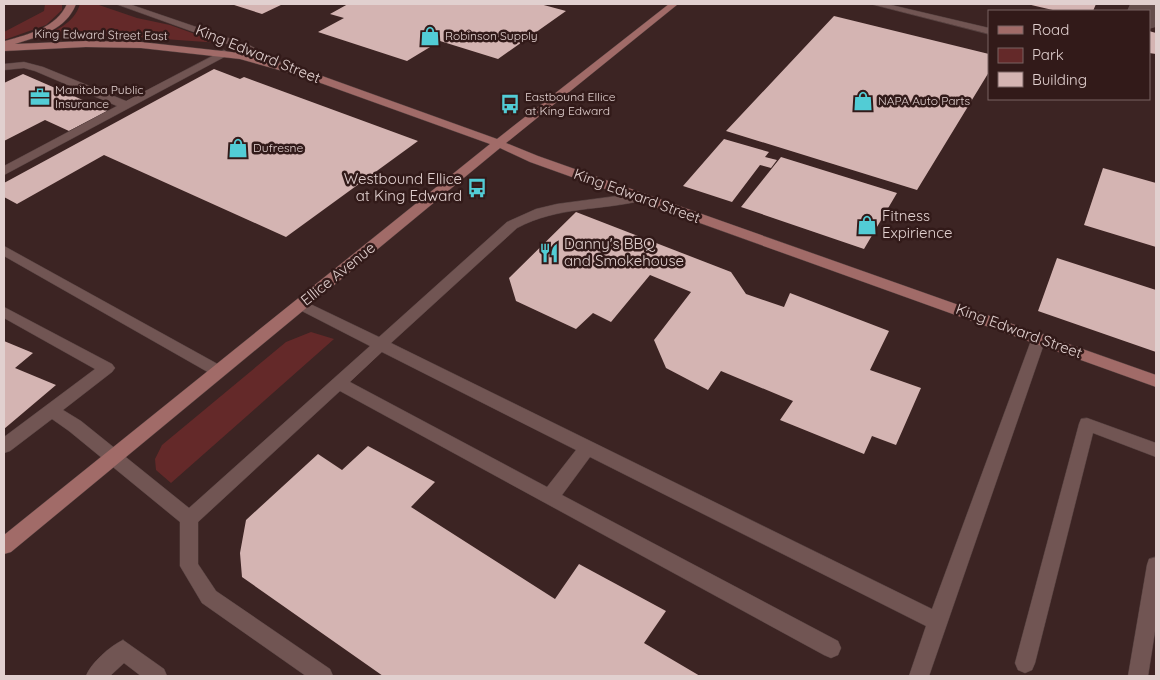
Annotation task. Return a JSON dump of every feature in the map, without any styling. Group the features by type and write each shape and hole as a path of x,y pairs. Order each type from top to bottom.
{"main road":[{"path":"4,46 55,24 67,13 70,4"},
{"name":"Ellice Avenue","path":"4,546 499,143 674,4"},
{"name":"King Edward Street East","path":"4,46 116,45 224,53 285,67"},
{"name":"King Edward Street","path":"285,67 499,143 534,159 1156,381"}],"street":[{"name":"King Edward Street","path":"121,4 245,47 285,67"},
{"path":"876,4 988,32"},
{"path":"4,171 224,53"},
{"path":"4,67 24,65 39,69 126,106"},
{"path":"323,676 209,597 189,566 189,519 381,344 504,234 527,216 544,211 640,197"},
{"path":"4,250 218,371"},
{"path":"301,305 937,622"},
{"path":"4,312 107,368 4,446"},
{"path":"919,676 1039,338"},
{"path":"339,383 831,648"},
{"path":"51,411 75,426 189,519"},
{"path":"1025,664 1086,424 1156,450"},
{"path":"550,497 588,448"},
{"path":"1138,676 1156,565"},
{"path":"96,676 123,650 157,676"}],"green space":[{"path":"45,4 62,4 62,10 46,25 4,40 4,32 44,11"},
{"path":"80,4 96,4 137,18 170,25 220,43 135,37 37,38 69,22"},
{"path":"311,332 334,339 171,483 156,470 155,459 162,445 286,342"}],"building":[{"path":"231,4 283,4 262,14"},
{"name":"Robinson Supply","path":"348,4 540,4 566,11 498,59 440,41 407,61 318,32 344,18 330,14"},
{"path":"1027,4 1096,4 1093,10 1053,10"},
{"name":"NAPA Auto Parts","path":"834,16 988,54 988,74 917,190 726,131"},
{"path":"1150,31 1156,33 1156,54 1150,53"},
{"name":"Dufresne","path":"214,69 240,79 244,77 418,141 286,237 104,155 17,204 4,197 4,183"},
{"name":"Manitoba Public Insurance","path":"23,74 108,111 69,131 45,120 4,141 4,83"},
{"path":"724,139 769,152 765,157 777,160 771,168 760,165 732,202 683,186"},
{"path":"781,157 897,193 864,249 741,207"},
{"path":"1103,168 1156,183 1156,247 1084,225"},
{"path":"576,212 731,272 746,294 784,307 790,293 889,331 870,370 921,388 896,445 872,436 864,454 780,420 793,401 721,371 708,390 666,368 654,340 691,292 650,275 611,322 593,313 576,329 516,301 509,278"},
{"path":"1057,258 1156,290 1156,352 1038,311"},
{"path":"4,341 33,353 15,368 56,385 4,429"},
{"path":"368,446 435,482 411,507 555,599 579,564 666,611 644,643 700,676 383,676 242,577 240,553 246,520 318,454 342,470"}],"taxiway":[{"path":"1150,12 1153,4"}],"place":[{"name":"Robinson Supply","path":"430,36"},
{"name":"Manitoba Public Insurance","path":"40,97"},
{"name":"NAPA Auto Parts","path":"863,101"},
{"name":"Eastbound Ellice at King Edward","path":"510,104"},
{"name":"Dufresne","path":"238,148"},
{"name":"Westbound Ellice at King Edward","path":"477,188"},
{"name":"Fitness Expirience","path":"867,225"},
{"name":"Danny's BBQ and Smokehouse","path":"549,253"}]}
